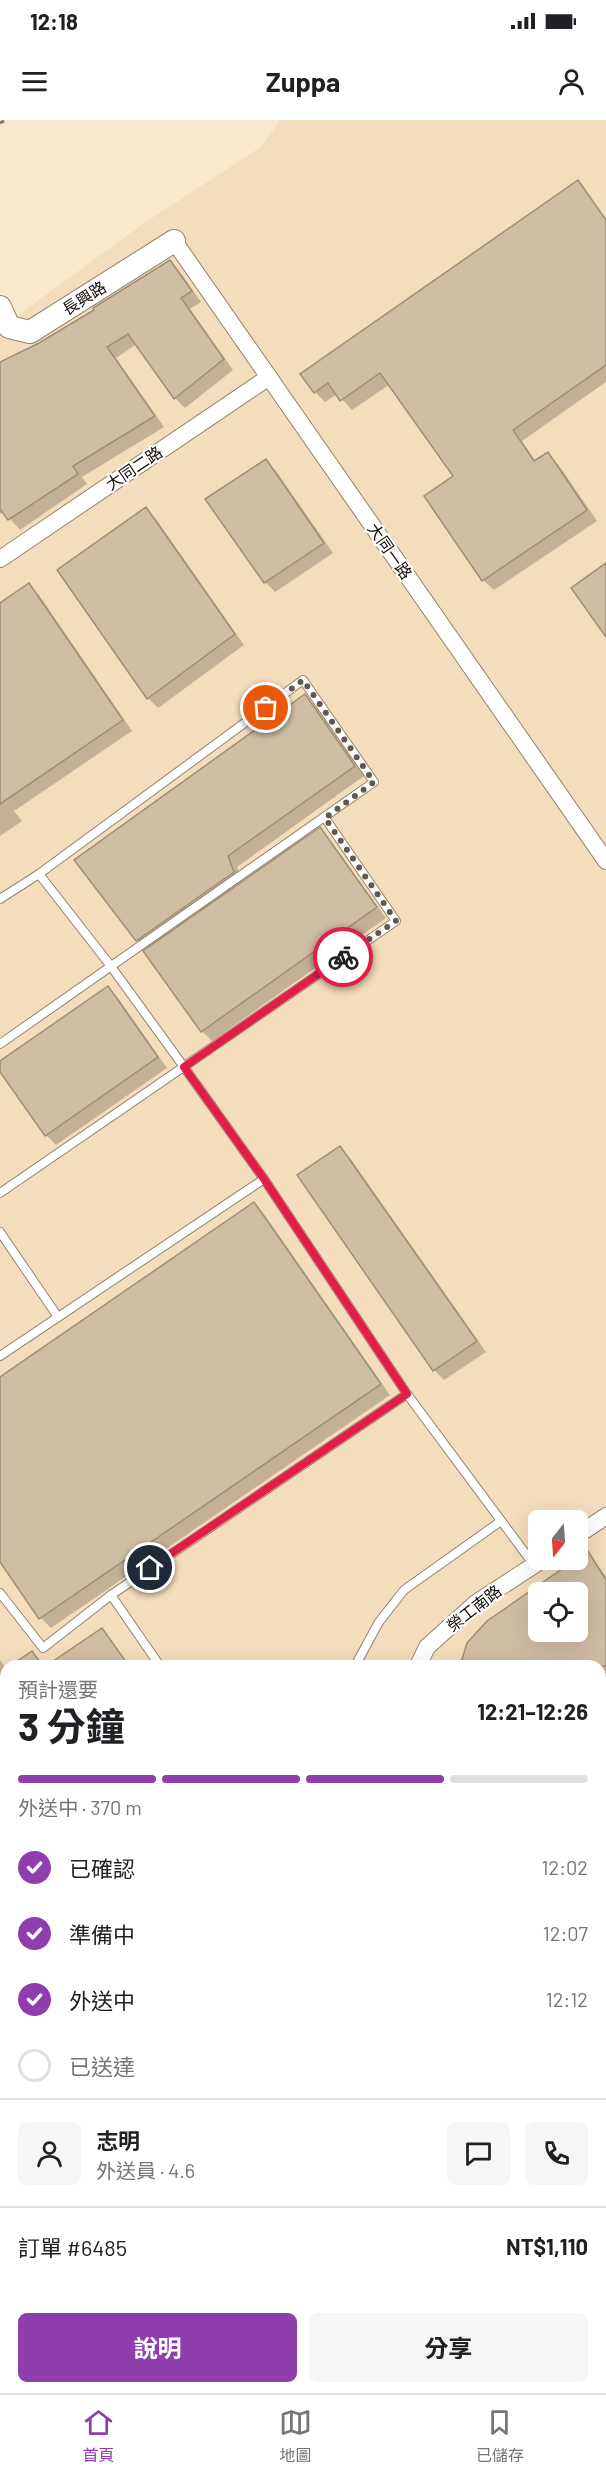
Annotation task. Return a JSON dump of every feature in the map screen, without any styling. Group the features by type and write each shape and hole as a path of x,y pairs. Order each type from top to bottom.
{"street":[{"name":"長興路","path":"0,307 9,327 30,332 174,241"},
{"name":"大同一路","path":"174,241 606,861"},
{"name":"大同二路","path":"0,559 269,377"},
{"path":"588,1528 606,1516"},
{"name":"榮工南路","path":"421,1660 427,1647 476,1603 528,1569"}],"lane":[{"path":"0,899 39,874 303,680 374,782 0,1044"},
{"path":"0,1193 396,921 325,818"},
{"path":"39,874 110,965 264,1179 407,1394 501,1521 528,1552"},
{"path":"0,1356 264,1179"},
{"path":"0,1232 58,1317"},
{"path":"0,1593 43,1648 111,1595 407,1394"},
{"path":"358,1660 379,1622 404,1590 501,1521"},
{"path":"111,1595 156,1660"}],"path":[{"path":"0,123 6,120"}],"shaded area":[{"path":"280,120 606,120 606,1660 0,1660 0,328 143,224 262,146"}],"building":[{"path":"578,180 606,220 606,365 513,430 534,461 548,452 587,510 482,581 424,496 453,476 380,373 340,401 328,383 314,393 300,374"},
{"path":"170,260 192,291 181,298 224,359 174,399 128,334 107,347 155,416 73,466 78,474 8,520 0,509 0,362 39,343 94,310 93,308"},
{"path":"266,459 324,543 264,583 205,499"},
{"path":"146,507 235,634 147,699 57,570"},
{"path":"606,563 606,637 571,588"},
{"path":"29,583 123,720 0,804 0,603"},
{"path":"305,694 355,766 228,856 234,872 136,941 74,860"},
{"path":"320,827 377,907 201,1032 143,951"},
{"path":"108,986 158,1057 45,1136 0,1072 0,1061"},
{"path":"340,1146 477,1341 433,1371 297,1175"},
{"path":"254,1202 381,1384 39,1619 0,1562 0,1377"},
{"path":"588,1551 606,1580 606,1660 462,1660 467,1643 487,1621 528,1593 528,1642 588,1642 588,1582 543,1582 561,1570 588,1570"},
{"path":"102,1628 125,1660 55,1660"},
{"path":"32,1651 39,1660 19,1660"}],"way so far":[{"path":"266,708 303,680 374,782 325,818 396,921 343,957"}],"route":[{"path":"150,1568 407,1394 264,1179 184,1067 343,957"}]}
